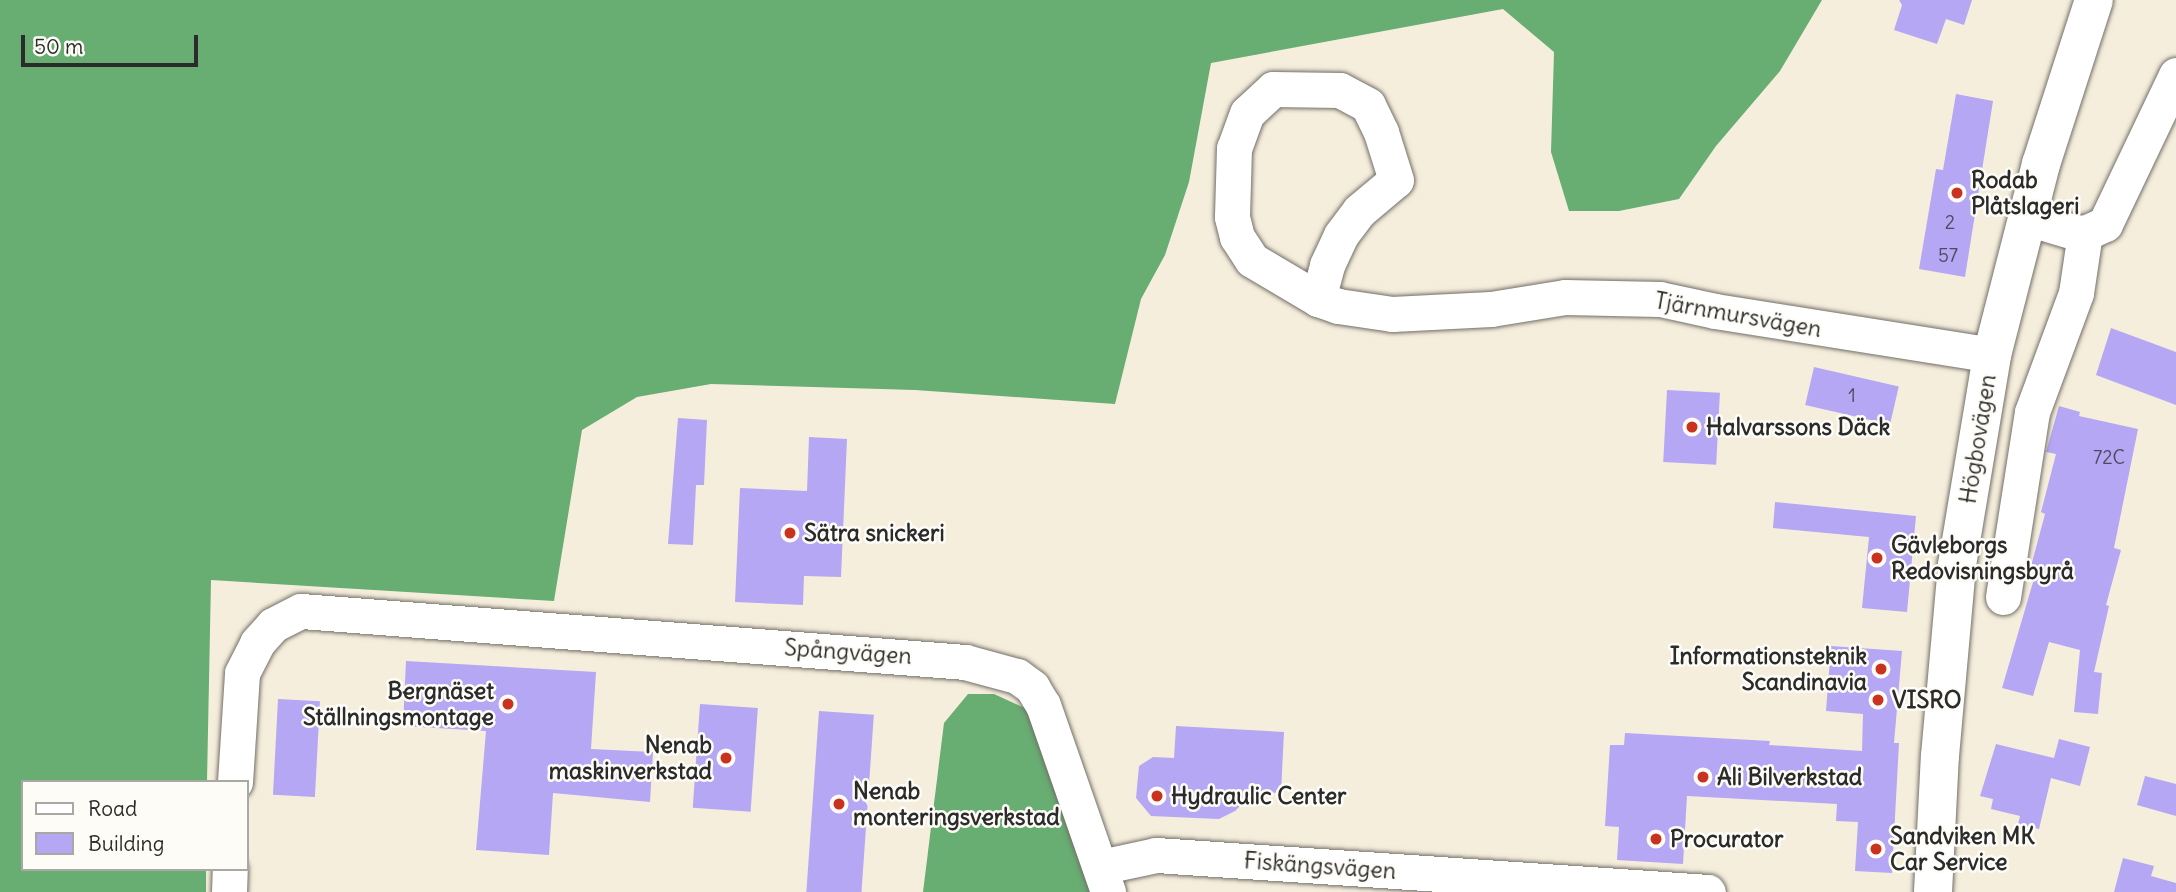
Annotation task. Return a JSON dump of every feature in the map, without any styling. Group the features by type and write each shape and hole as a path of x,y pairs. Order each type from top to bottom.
{"main road":[{"name":"Högbovägen","path":"1933,892 1940,756 1957,565 1992,355 2027,218 2094,0"}],"street":[{"path":"2027,218 2085,233 2105,224 2176,75"},
{"name":"Tjärnmursvägen","path":"1318,299 1327,265 1341,235 1359,211 1396,180 1381,132 1367,105 1340,90 1272,89 1247,113 1234,148 1232,217 1237,237 1252,260 1318,299 1338,306 1392,314 1491,309 1564,297 1660,299 1715,312 1992,355"},
{"path":"2003,597 2032,412 2076,293 2085,233"},
{"name":"Spångvägen","path":"235,780 242,673 257,643 273,625 302,611 928,657 965,662 1017,676 1032,687 1043,705 1104,879"},
{"name":"Fiskängsvägen","path":"1104,879 1156,855 1708,892"},
{"path":"229,892 230,871"}],"green space":[{"path":"0,0 1822,0 1780,71 1716,146 1679,199 1619,211 1569,211 1551,152 1554,52 1503,9 1211,63 1189,182 1165,255 1141,299 1115,404 915,390 711,384 637,397 582,430 554,601 211,580 207,780 21,780 21,871 206,871 206,892 0,892"},
{"path":"968,694 994,694 1029,710 1092,892 923,892 944,723"}],"building":[{"path":"1899,0 1972,0 1964,25 1946,19 1937,44 1894,30 1902,5"},
{"path":"1956,94 1993,101 1965,277 1919,269 1936,169 1943,170"},
{"path":"2111,328 2176,352 2176,405 2096,375"},
{"path":"1814,367 1899,387 1890,425 1805,405"},
{"name":"Halvarssons Däck","path":"1667,390 1720,393 1716,465 1663,462"},
{"path":"2059,406 2080,412 2079,416 2138,429 2114,548 2121,550 2106,605 2109,606 2094,672 2102,673 2098,714 2074,712 2080,650 2049,642 2033,696 2002,688 2036,572 2030,570 2045,514 2041,512 2056,454 2046,452"},
{"path":"678,418 707,420 704,485 696,485 693,545 668,544"},
{"name":"Sätra snickeri","path":"809,437 847,439 841,577 804,576 803,605 735,602 740,488 807,491"},
{"path":"1775,502 1916,516 1907,612 1862,608 1869,537 1773,528"},
{"path":"1831,646 1902,651 1894,743 1899,743 1892,873 1855,871 1858,822 1836,821 1837,804 1687,796 1683,864 1617,860 1619,827 1605,826 1610,745 1624,745 1625,733 1770,741 1769,745 1862,751 1863,714 1826,711"},
{"path":"406,661 596,672 591,749 653,752 650,802 553,793 549,855 476,850 486,731 403,726"},
{"path":"278,699 320,701 315,797 273,795"},
{"name":"Nenab maskinverkstad","path":"700,704 758,708 751,812 693,808"},
{"name":"Nenab monteringsverkstad","path":"819,711 874,715 861,892 806,892"},
{"path":"1176,726 1284,732 1281,793 1244,791 1244,802 1235,811 1219,819 1151,816 1136,798 1139,766 1153,757 1174,758"},
{"path":"2059,739 2090,747 2080,786 2051,778 2039,829 2018,824 2020,816 1991,809 1993,799 1980,796 1996,744 2054,758"},
{"path":"2145,776 2176,784 2176,816 2137,805"},
{"path":"2123,858 2154,866 2151,876 2176,883 2176,892 2114,892"}],"place":[{"name":"Rodab Plåtslageri","path":"1957,193"},
{"name":"Halvarssons Däck","path":"1692,427"},
{"name":"Sätra snickeri","path":"790,533"},
{"name":"Gävleborgs Redovisningsbyrå","path":"1877,558"},
{"name":"Informationsteknik Scandinavia","path":"1881,669"},
{"name":"VISRO","path":"1878,700"},
{"name":"Bergnäset Ställningsmontage","path":"508,704"},
{"name":"Nenab maskinverkstad","path":"726,758"},
{"name":"Ali Bilverkstad","path":"1703,777"},
{"name":"Hydraulic Center","path":"1157,796"},
{"name":"Nenab monteringsverkstad","path":"839,804"},
{"name":"Procurator","path":"1656,839"},
{"name":"Sandviken MK Car Service","path":"1876,849"}]}
